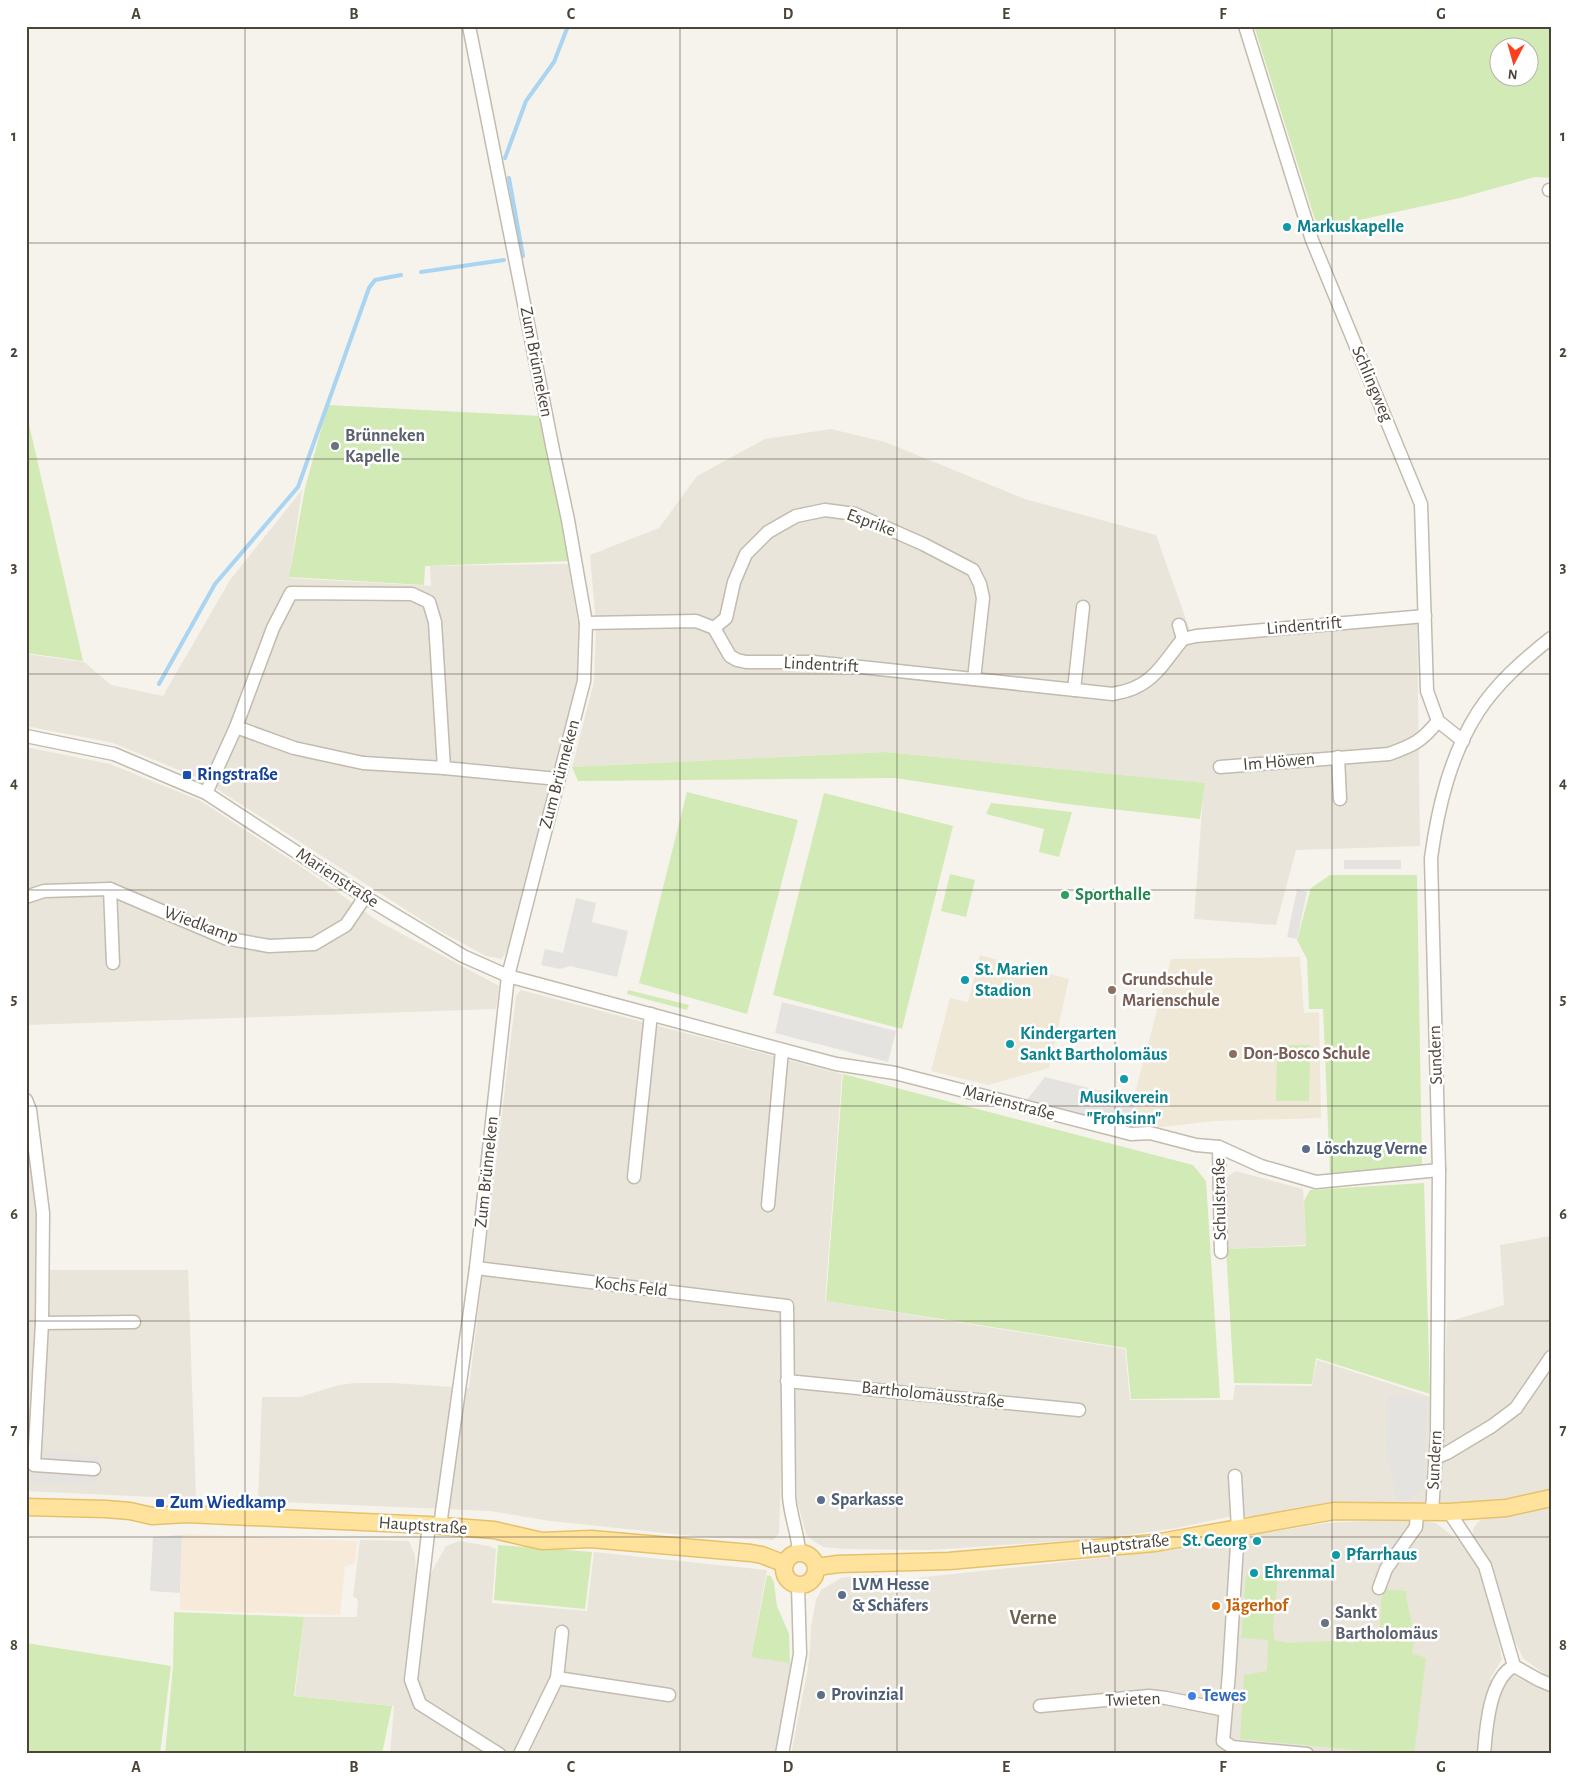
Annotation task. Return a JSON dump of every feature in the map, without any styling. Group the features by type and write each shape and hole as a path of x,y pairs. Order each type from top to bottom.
{"main road":[{"name":"Hauptstraße","path":"817,1567 838,1564 949,1562 1155,1543 1334,1511 1449,1512 1506,1508 1551,1498"},
{"name":"Hauptstraße","path":"26,1507 130,1511 152,1516 187,1514 494,1530 542,1541 591,1539 752,1553 785,1564"},
{"path":"799,1552 811,1556 817,1567 812,1581 803,1585 793,1584 786,1578 784,1573 785,1564 790,1556 799,1552"}],"street":[{"name":"Zum Brünneken","path":"469,26 568,520 586,622 584,681 508,976 476,1268 411,1680 420,1704 499,1754"},
{"name":"Schlingweg","path":"1244,26 1312,240 1421,504 1427,691 1438,721"},
{"name":"Esprike","path":"714,628 726,618 734,582 746,554 768,532 796,516 825,510 855,514 923,544 973,570 980,584 983,598 974,679"},
{"path":"206,793 236,728 274,628 291,592 412,594 430,602 434,622 444,768"},
{"path":"1074,690 1083,607"},
{"name":"Lindentrift","path":"714,628 730,656 746,662 814,662 1113,694 1137,687 1156,673 1183,639 1196,636 1425,616"},
{"path":"586,622 696,621 714,628"},
{"path":"1179,625 1183,639"},
{"name":"Sundern","path":"1379,1588 1386,1570 1416,1527 1424,1511 1436,1458 1439,1170 1431,858 1439,810 1448,775 1478,713 1498,686 1528,656 1551,638"},
{"path":"1438,721 1463,741"},
{"name":"Im Höwen","path":"1220,767 1389,754 1411,746 1425,737 1438,721"},
{"path":"236,728 294,748 363,763 444,768 558,779"},
{"name":"Marienstraße","path":"26,736 114,754 206,793 365,897 463,956 508,976 836,1064 895,1073 1131,1134 1150,1133 1196,1145 1219,1147 1262,1166 1316,1182 1439,1170"},
{"name":"Im Höwen","path":"1338,757 1340,799"},
{"path":"110,889 113,963"},
{"name":"Wiedkamp","path":"26,897 44,891 110,889 225,938 269,946 314,944 346,925 365,897"},
{"path":"634,1178 651,1014"},
{"path":"768,1205 782,1050"},
{"path":"26,1100 30,1110 43,1213 42,1323 34,1465 94,1469"},
{"name":"Schulstraße","path":"1219,1147 1221,1252"},
{"name":"Kochs Feld","path":"476,1268 787,1306 787,1381"},
{"path":"42,1323 134,1322"},
{"path":"1436,1458 1492,1426 1516,1408 1551,1357"},
{"path":"787,1381 789,1496 799,1552"},
{"name":"Bartholomäusstraße","path":"787,1381 1078,1410"},
{"path":"1235,1476 1238,1529 1230,1673 1223,1741 1232,1747 1307,1754"},
{"path":"1449,1512 1485,1566 1514,1666 1539,1680 1551,1684"},
{"path":"782,1754 800,1654 798,1585"},
{"path":"520,1754 557,1678 562,1632"},
{"path":"1484,1754 1491,1703 1497,1685 1508,1669 1514,1666"},
{"path":"557,1678 669,1695"},
{"name":"Twieten","path":"1040,1706 1149,1696 1225,1710"}],"shaded area":[{"path":"831,429 885,442 1025,499 1156,535 1193,639 1417,622 1420,846 1296,850 1276,925 1194,919 1204,783 885,752 572,767 594,682 596,625 590,555 659,528 697,476 765,439"},
{"path":"302,490 289,578 431,586 430,566 568,564 578,623 577,681 511,944 502,959 486,956 436,929 203,780 113,743 26,726 26,654 84,662 111,685 163,696 230,580"},
{"path":"26,747 110,764 201,801 306,870 378,921 499,986 496,1009 26,1025"},
{"path":"1344,860 1401,860 1401,869 1344,869"},
{"path":"1297,889 1307,892 1297,939 1287,937"},
{"path":"576,898 596,903 592,922 628,931 617,977 570,966 560,969 541,965 545,949 563,953"},
{"path":"980,955 1069,979 1049,1068 988,1085 931,1071 950,998 968,1002"},
{"name":"Don-Bosco Schule","path":"1300,957 1304,1013 1319,1012 1321,1118 1214,1121 1137,1130 1134,1096 1171,959"},
{"path":"521,990 842,1074 825,1301 1125,1349 1130,1400 1233,1400 1235,1385 1312,1386 1317,1360 1431,1397 1427,1503 1340,1503 1254,1516 1228,1517 1177,1528 1108,1538 930,1550 823,1547 806,1534 797,1500 795,1439 782,1438 779,1534 773,1540 703,1537 550,1521 490,1511 258,1501 262,1397 300,1397 339,1385 355,1383 393,1383 469,1388 516,996"},
{"path":"782,1002 896,1031 888,1062 775,1033"},
{"path":"1045,1077 1134,1099 1136,1130 1026,1101"},
{"path":"26,1083 35,1110 45,1270 188,1270 196,1499 26,1491"},
{"path":"1236,1171 1303,1189 1306,1245 1226,1249 1224,1184 1228,1176"},
{"path":"1551,1236 1551,1491 1534,1495 1467,1503 1439,1503 1447,1322 1504,1305 1500,1245"},
{"path":"1388,1396 1428,1397 1424,1487 1409,1499 1396,1501 1387,1450"},
{"path":"43,1452 99,1456 97,1486 30,1482 31,1470 42,1470"},
{"path":"1551,1505 1551,1677 1523,1658 1506,1623 1473,1537 1473,1529 1478,1522 1485,1518 1507,1516"},
{"path":"1420,1520 1436,1523 1459,1541 1479,1569 1493,1614 1502,1659 1490,1679 1502,1685 1513,1675 1551,1693 1551,1754 791,1754 808,1668 811,1627 816,1600 821,1590 841,1578 880,1575 880,1578 907,1579 1118,1556 1327,1523"},
{"path":"182,1534 357,1541 355,1563 345,1566 340,1615 180,1610"},
{"path":"182,1535 180,1593 150,1591 153,1537"},
{"path":"360,1540 409,1541 415,1556 416,1576 413,1612 424,1613 430,1575 446,1546 459,1541 496,1549 492,1603 587,1611 594,1552 767,1570 751,1656 793,1663 776,1754 390,1754 394,1706 295,1696 304,1617 357,1617 358,1600 353,1596"}],"green space":[{"path":"1254,26 1551,26 1551,178 1535,177 1460,198 1318,229"},
{"path":"328,405 540,416 570,561 425,566 424,585 289,577 305,488"},
{"path":"26,411 83,661 26,653"},
{"path":"885,752 1205,783 1200,819 1067,804 895,778 578,781 572,767"},
{"path":"687,792 798,820 747,1014 639,983"},
{"path":"824,793 953,826 902,1029 773,995"},
{"path":"991,803 1072,812 1059,857 1039,852 1044,829 986,814"},
{"path":"950,874 975,880 966,917 941,911"},
{"path":"1330,875 1417,875 1422,1167 1330,1173 1323,1009 1309,1009 1307,959 1297,940 1311,888"},
{"path":"628,990 689,1005 687,1010 627,994"},
{"path":"1277,1045 1310,1045 1309,1101 1276,1101"},
{"path":"843,1074 1193,1165 1206,1181 1220,1398 1131,1399 1126,1348 826,1301"},
{"path":"1424,1183 1430,1394 1316,1358 1312,1384 1234,1383 1226,1249 1306,1246 1304,1201 1310,1190"},
{"path":"498,1545 592,1552 585,1609 494,1600"},
{"path":"767,1575 771,1576 774,1583 777,1606 789,1634 790,1663 751,1657"},
{"path":"1246,1575 1278,1576 1273,1626 1274,1640 1288,1643 1331,1641 1354,1643 1355,1640 1379,1636 1382,1589 1407,1591 1406,1597 1415,1636 1412,1653 1426,1658 1414,1754 1240,1739 1244,1675 1267,1671 1268,1640 1241,1638"},
{"path":"174,1612 304,1617 294,1696 392,1706 382,1754 165,1754 173,1666"},
{"path":"26,1643 171,1666 160,1754 26,1754"}],"waterway":[{"path":"505,158 526,101 554,62 568,26"},
{"path":"509,178 523,256"},
{"path":"421,272 504,260"},
{"path":"159,684 215,584 298,487 369,288 375,280 401,275"}],"place":[{"name":"Markuskapelle","path":"1287,227"},
{"name":"Brünneken Kapelle","path":"335,446"},
{"name":"Ringstraße","path":"187,775"},
{"name":"Sporthalle","path":"1065,895"},
{"name":"St. Marien Stadion","path":"965,980"},
{"name":"Grundschule Marienschule","path":"1112,990"},
{"name":"Kindergarten Sankt Bartholomäus","path":"1010,1044"},
{"name":"Don-Bosco Schule","path":"1233,1054"},
{"name":"Musikverein \"Frohsinn\"","path":"1124,1079"},
{"name":"Löschzug Verne","path":"1306,1149"},
{"name":"Sparkasse","path":"821,1500"},
{"name":"Zum Wiedkamp","path":"160,1503"},
{"name":"St. Georg","path":"1257,1541"},
{"name":"Pfarrhaus","path":"1336,1555"},
{"name":"Ehrenmal","path":"1254,1573"},
{"name":"LVM Hesse & Schäfers","path":"842,1595"},
{"name":"Jägerhof","path":"1216,1606"},
{"name":"Sankt Bartholomäus","path":"1325,1623"},
{"name":"Provinzial","path":"821,1695"},
{"name":"Tewes","path":"1192,1696"}],"district":[{"name":"Verne","path":"1033,1618"}]}
